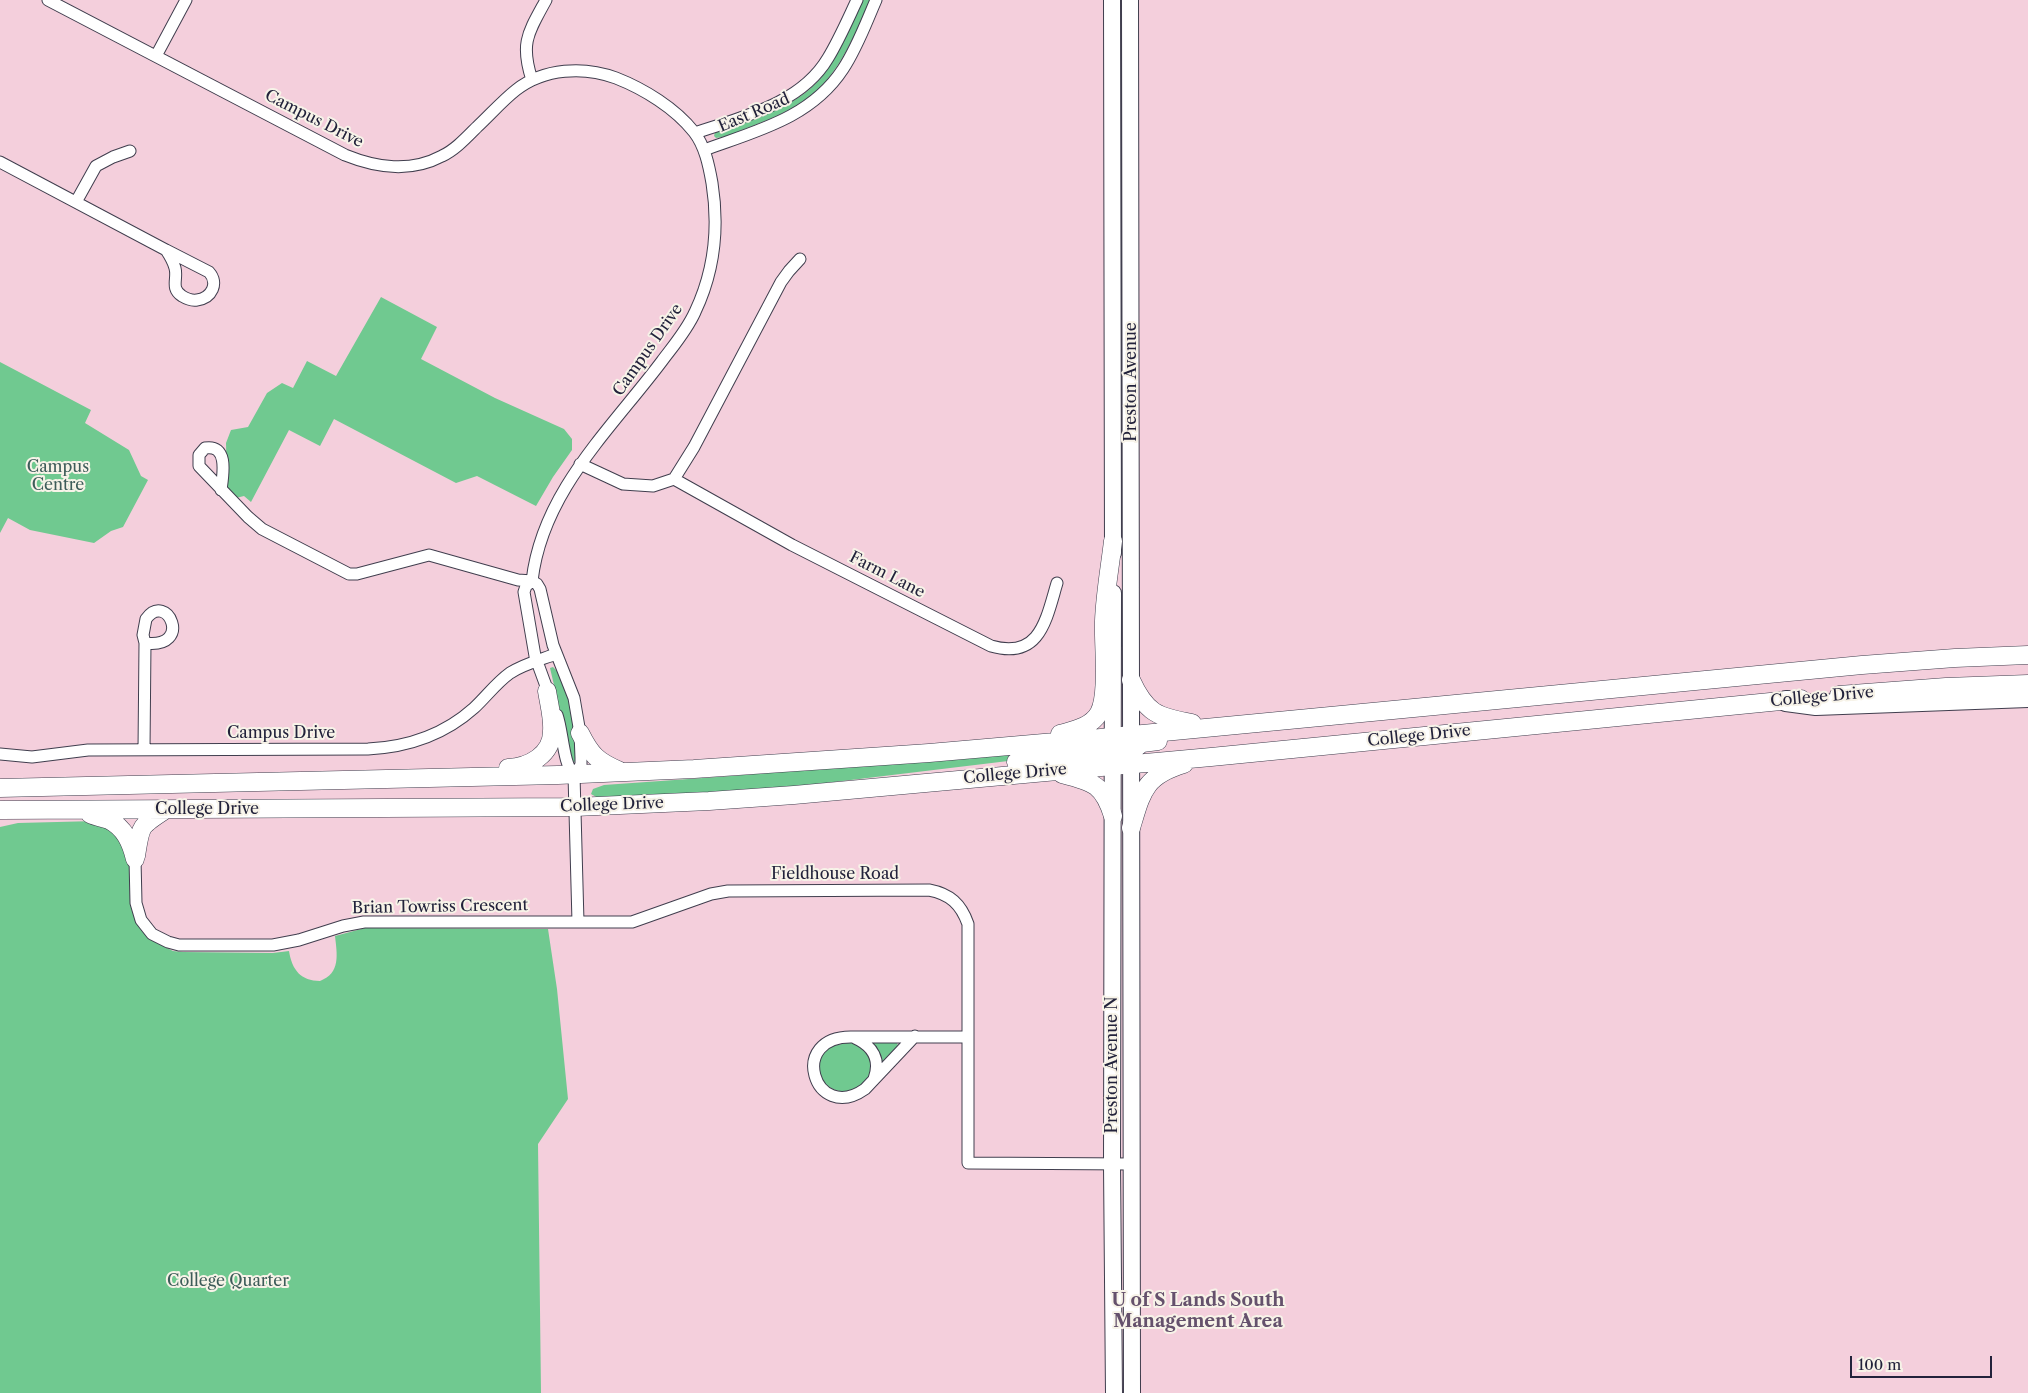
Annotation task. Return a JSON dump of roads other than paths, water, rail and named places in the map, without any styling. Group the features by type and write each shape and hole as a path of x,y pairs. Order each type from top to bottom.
{"highway":[{"path":"1786,700 1816,705 2028,697"}],"main road":[{"name":"Preston Avenue","path":"1112,0 1113,541 1122,749"},
{"name":"Preston Avenue","path":"1122,749 1131,680 1130,0"},
{"path":"1033,743 1086,726 1096,718 1101,706 1104,689 1104,619 1113,541"},
{"name":"College Drive","path":"0,810 575,807 754,799 1047,771 1122,749 1212,727 1862,665 2028,655"},
{"path":"1131,680 1140,700 1149,709 1173,720 1212,727"},
{"name":"College Drive","path":"0,788 625,773 930,753 1033,743 1210,756 1786,700 1914,689 2028,684"},
{"path":"454,777 485,769 519,767 536,760 551,742 548,691"},
{"path":"754,799 781,792 1122,749 1142,743 1214,734 1290,719"},
{"path":"580,733 589,751 599,761 625,773"},
{"name":"Preston Avenue N","path":"1114,1393 1112,1165 1113,816 1122,749"},
{"name":"Preston Avenue N","path":"1122,749 1131,828 1132,1393"},
{"path":"1131,828 1140,797 1146,786 1156,777 1172,768 1210,756"},
{"path":"1047,771 1086,780 1098,786 1108,800 1113,816"},
{"path":"135,859 143,825 166,809"},
{"path":"0,821 19,810"},
{"path":"83,810 111,821 118,826 129,840 135,859"}],"street":[{"name":"Campus Drive","path":"48,0 345,155 365,163 394,168 426,163 443,156 462,142 517,89 532,80 560,72 582,71 602,74 625,82 658,100 695,133 704,150 714,191 715,220 712,262 702,295 694,314 682,334 626,408 580,464 558,498 551,513 534,568 532,581 526,586 524,592 536,661 561,730 567,765 574,775 575,807"},
{"path":"156,56 186,0"},
{"path":"532,80 526,60 526,45 546,0"},
{"name":"East Road","path":"695,133 774,105 799,90 828,59 857,0"},
{"name":"East Road","path":"704,150 788,119 820,97 843,69 876,0"},
{"path":"76,202 96,166 130,151"},
{"path":"0,162 166,250 202,267 213,276 214,283 209,295 202,299 191,301 178,293 175,289 176,273 172,260 166,250"},
{"path":"580,464 623,484 653,486 674,479 694,447 781,282 800,259"},
{"path":"176,273 184,264 190,261"},
{"path":"221,490 223,468 220,452 212,447 202,450 198,458 199,466 221,490 262,529 349,574 357,574 429,555 518,580 532,581"},
{"name":"Farm Lane","path":"674,479 792,545 991,646 1013,650 1030,643 1038,636 1057,584"},
{"name":"Campus Drive","path":"532,581 540,589 546,622 556,654 572,693 580,733 581,765 574,775"},
{"path":"144,750 145,643"},
{"name":"Campus Drive","path":"0,754 32,757 88,750 368,749 402,746 426,738 451,725 473,709 508,674 556,654"},
{"path":"575,807 578,922"},
{"name":"Brian Towriss Crescent","path":"135,859 136,903 141,920 152,934 159,939 179,945 279,944 364,922 578,922"},
{"name":"Fieldhouse Road","path":"578,922 640,920 711,894 728,890 929,890 945,894 963,910 968,924 968,1163 1131,1164"},
{"path":"915,1036 857,1095 838,1097 824,1091 816,1080 814,1063 819,1049 833,1038 915,1036 967,1037"},
{"path":"854,1037 868,1046 876,1057 876,1070 872,1081"}],"district":[{"name":"U of S Lands South Management Area","path":"1198,1311"}],"park label":[{"name":"Campus Centre","path":"58,476"},
{"name":"College Quarter","path":"228,1281"}]}
